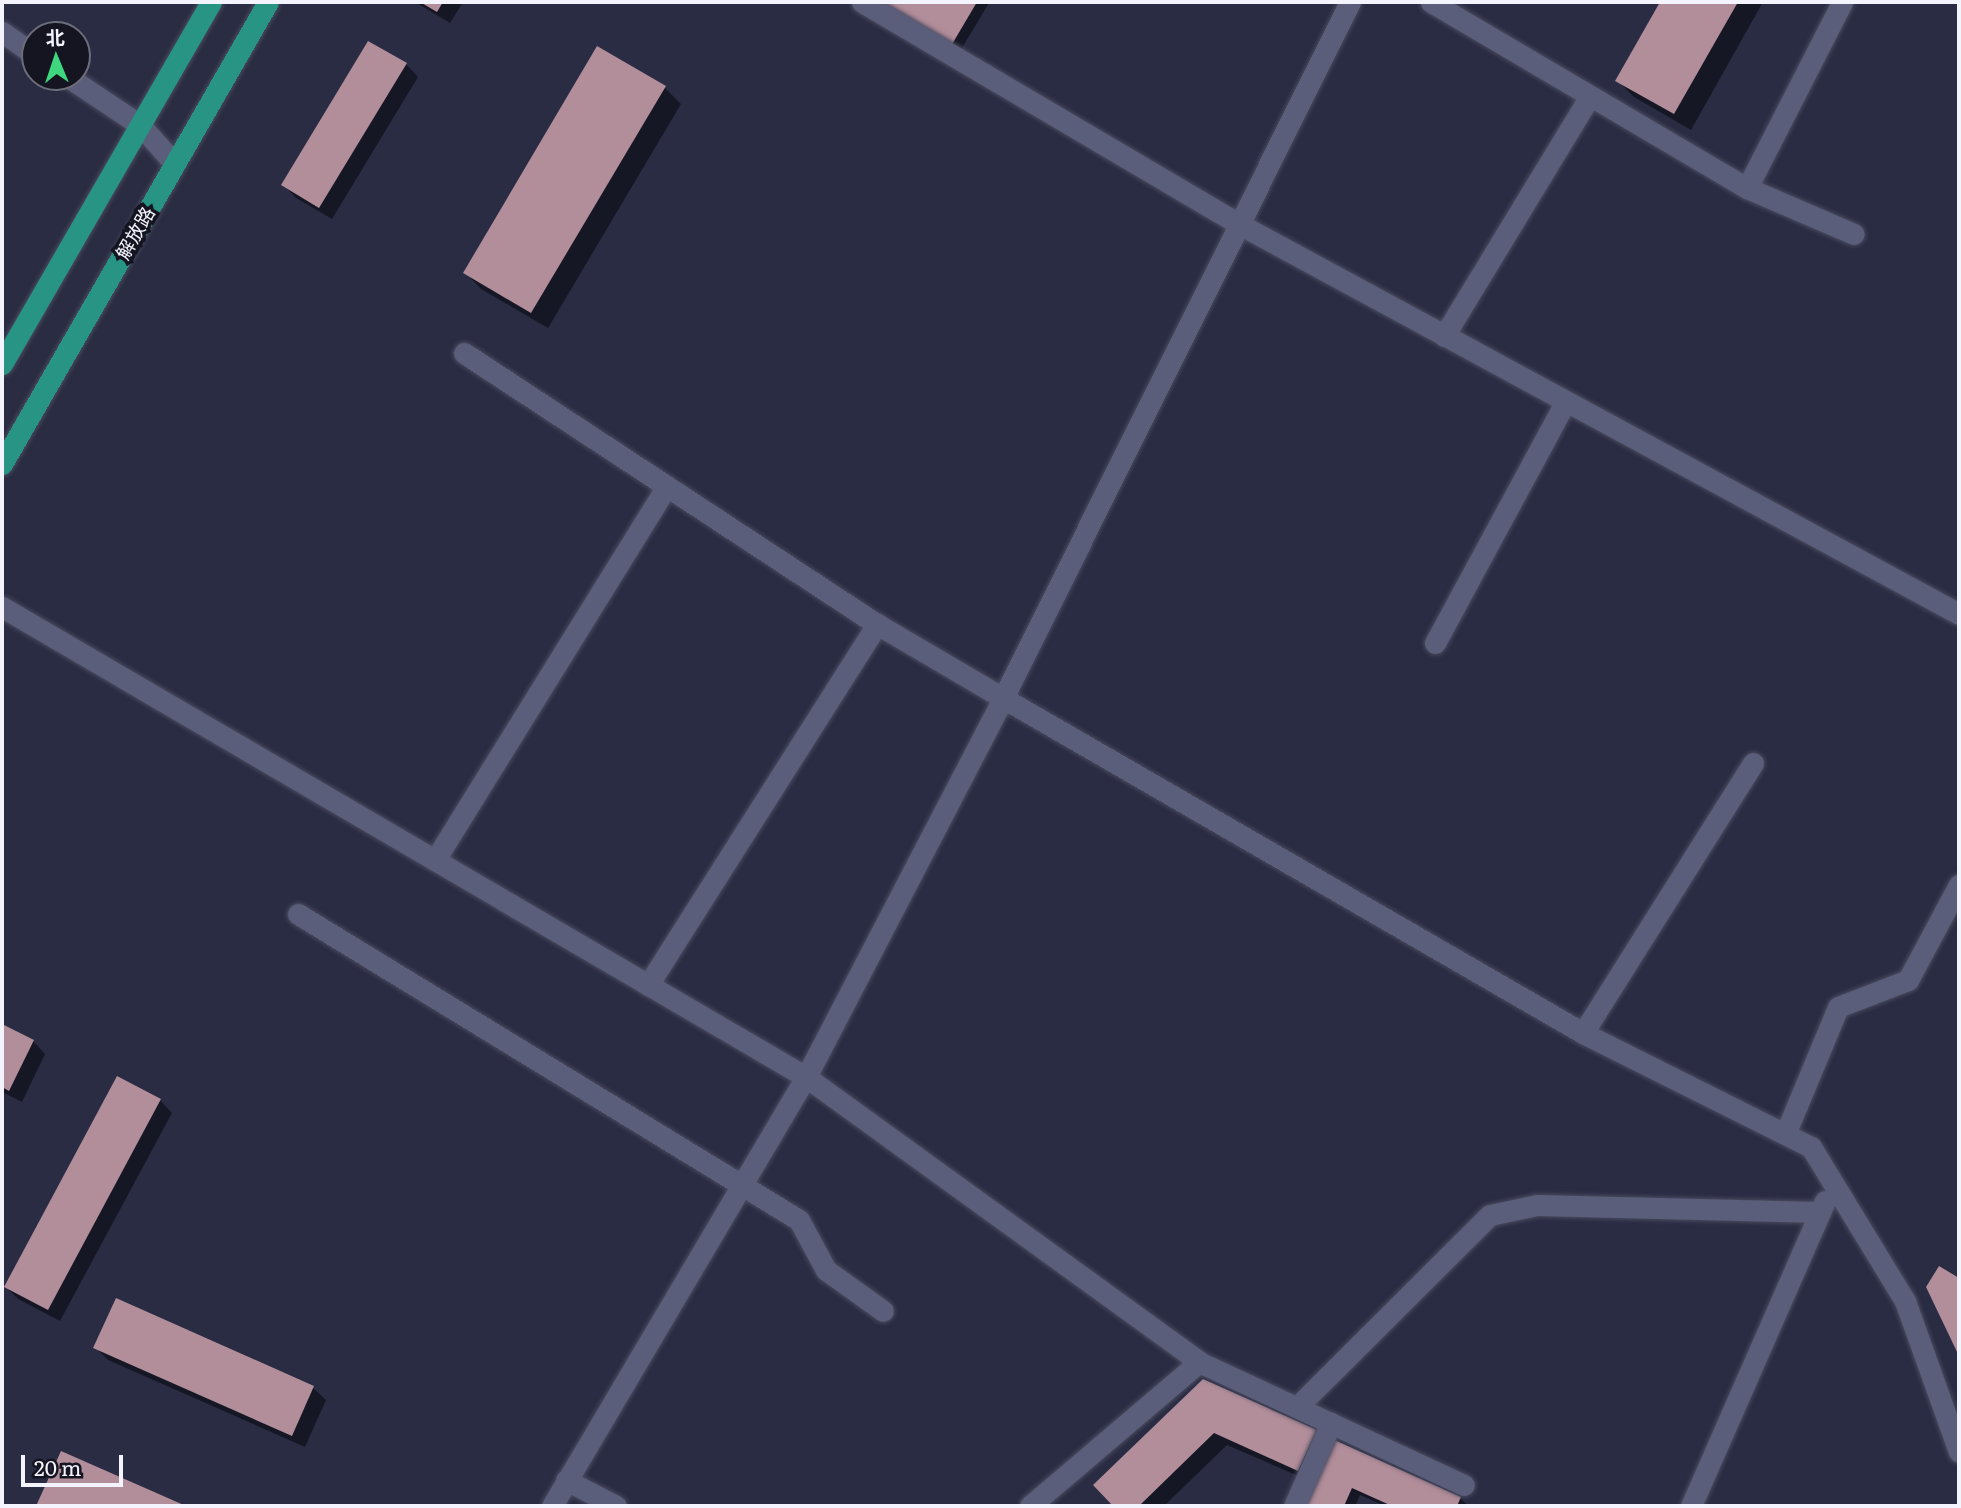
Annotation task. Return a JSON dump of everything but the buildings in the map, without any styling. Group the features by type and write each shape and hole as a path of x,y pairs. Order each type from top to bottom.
{"main road":[{"path":"2,364 211,2"},
{"name":"解放路","path":"2,464 268,2"}],"street":[{"path":"862,2 1239,224 1565,403 1959,614"},
{"path":"552,1506 806,1077 1003,698 1350,2"},
{"path":"1431,2 1747,188 1854,234"},
{"path":"1747,188 1843,2"},
{"path":"2,32 21,45"},
{"path":"89,91 139,125 175,164"},
{"path":"1444,336 1590,96"},
{"path":"464,353 877,624 1583,1033 1786,1132 1811,1147 1905,1301 1959,1452"},
{"path":"1435,643 1565,403"},
{"path":"435,860 667,486"},
{"path":"2,607 806,1077 1199,1362 1464,1485"},
{"path":"648,985 877,624"},
{"path":"1583,1033 1753,763"},
{"path":"1786,1132 1838,1007 1908,980 1959,885"},
{"path":"298,914 799,1220 826,1270 883,1311"},
{"path":"1691,1506 1833,1183"},
{"path":"1297,1407 1490,1215 1537,1205 1820,1212"},
{"path":"1030,1506 1199,1362"},
{"path":"1294,1506 1331,1423"},
{"path":"566,1480 616,1506"}]}
